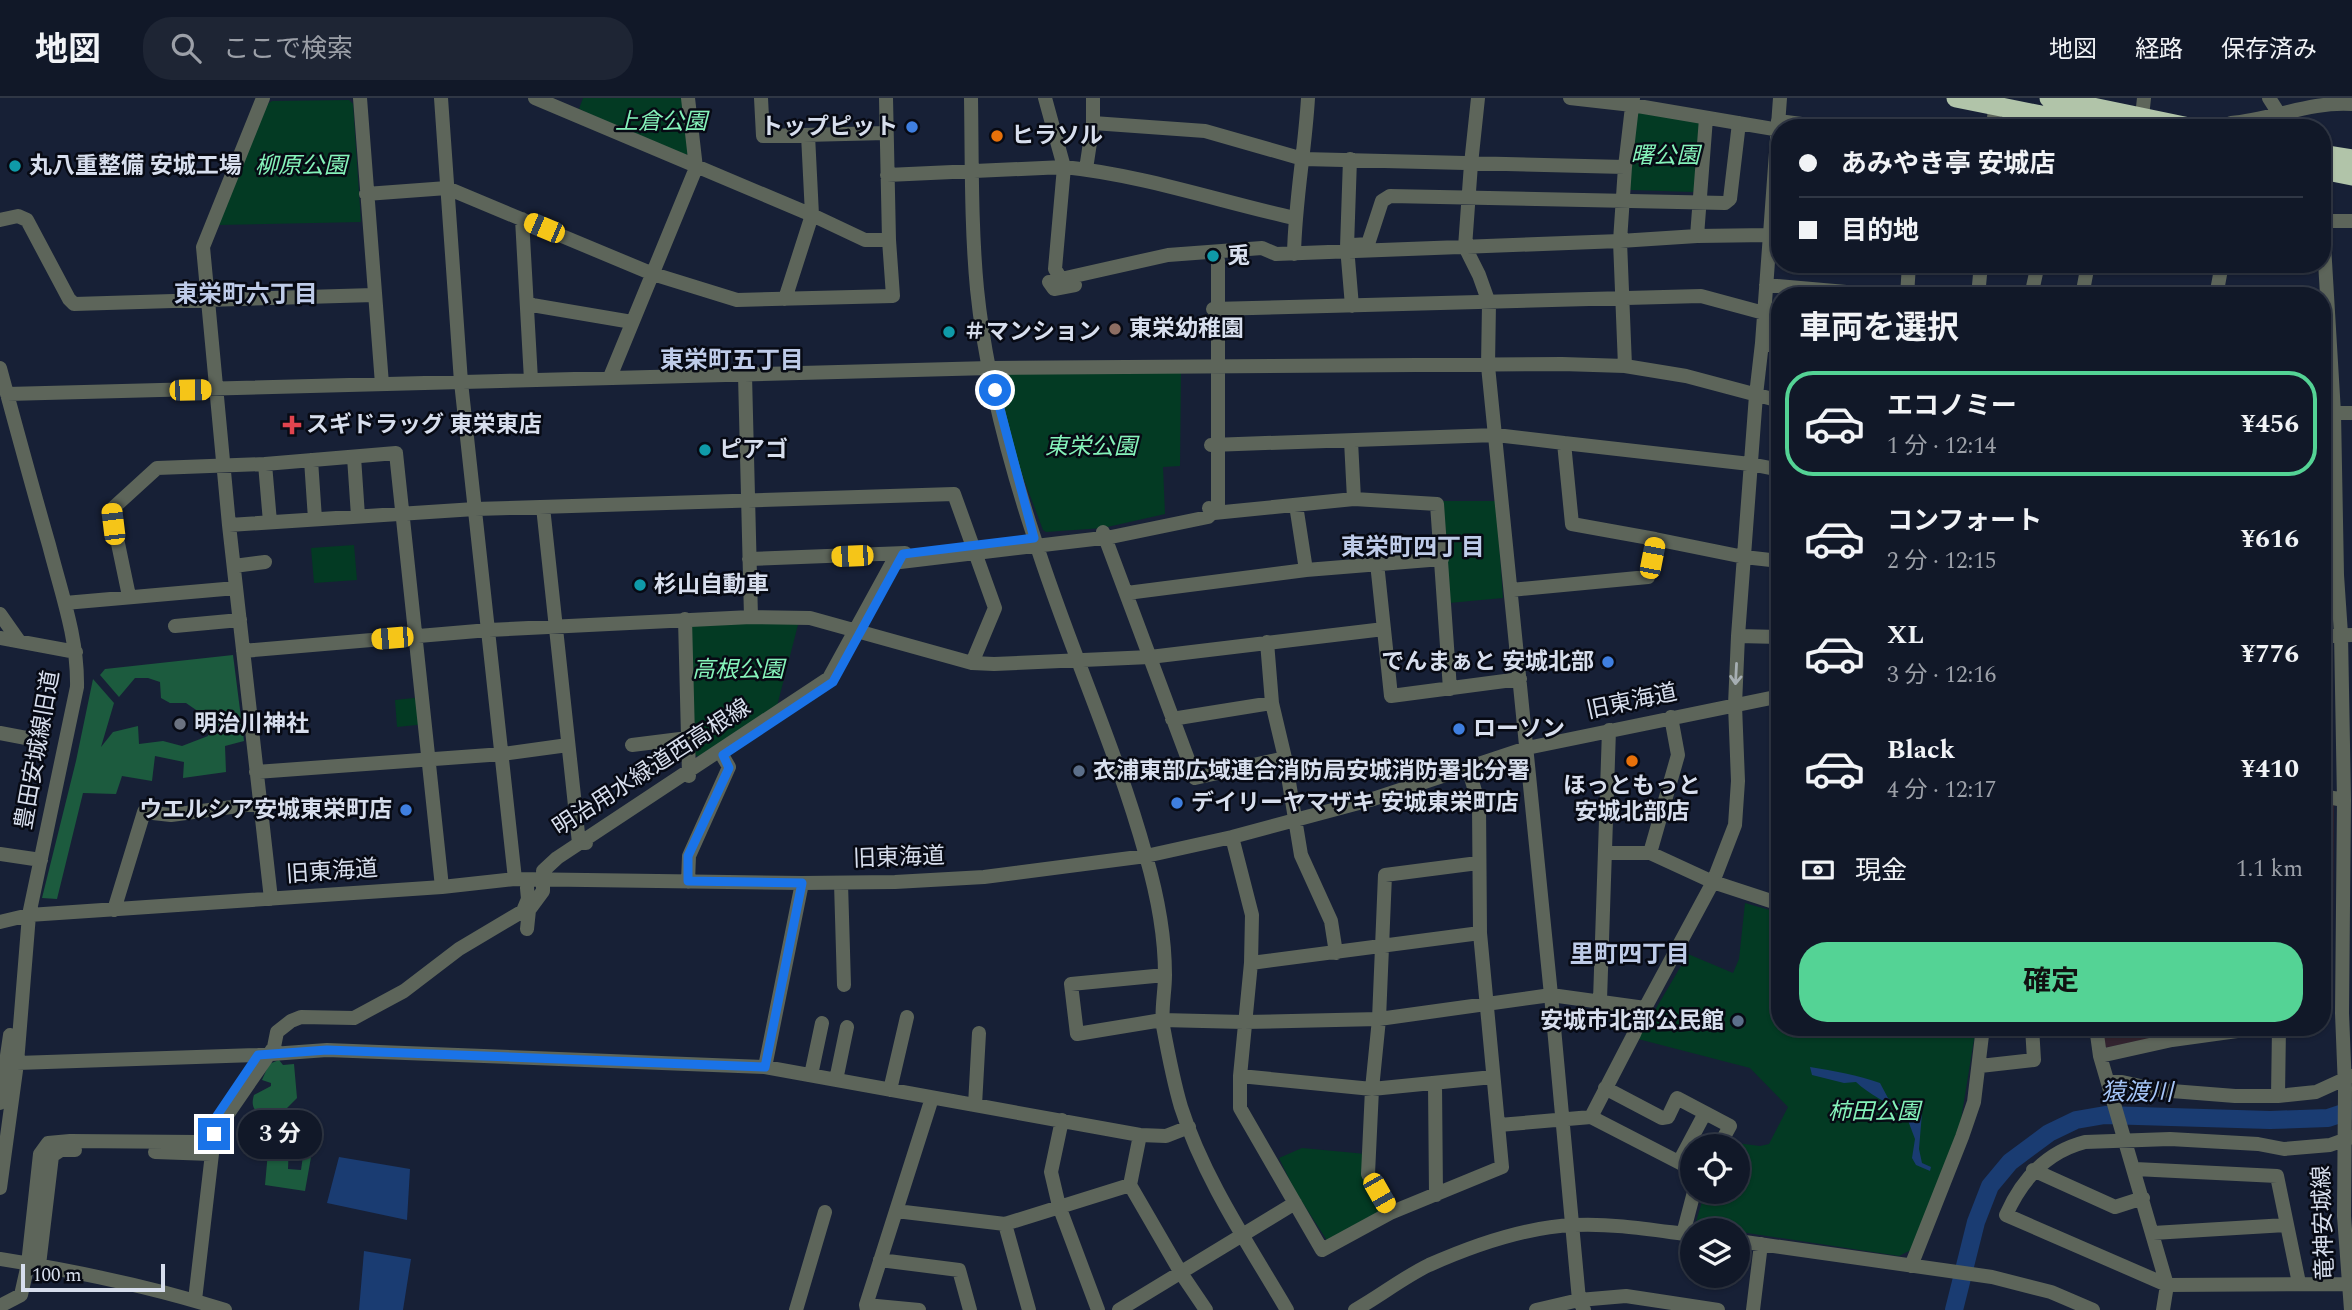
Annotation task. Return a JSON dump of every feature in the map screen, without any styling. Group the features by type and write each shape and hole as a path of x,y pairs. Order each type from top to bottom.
{"highway":[{"path":"1956,98 1995,102 2068,119"},
{"path":"2049,98 2143,107 2172,119"},
{"path":"2331,155 2352,159"},
{"path":"2331,172 2352,176"}],"street":[{"path":"263,98 202,247 229,525 271,899"},
{"path":"360,98 383,384"},
{"path":"195,1300 214,1134 212,1123 264,1055 274,1047 278,1032 291,1021 301,1017 354,1018 404,991 459,949 523,911 528,899 521,883 503,754 461,382 441,98"},
{"path":"535,98 865,240 889,240"},
{"path":"572,113 579,98"},
{"path":"610,377 696,168 688,98"},
{"path":"761,98 763,136 886,134"},
{"path":"366,194 447,188 653,274 737,300 893,296 886,98"},
{"path":"971,98 978,290 990,368 1010,455 1035,542 1077,661 1111,746 1146,856 1161,916 1165,975 1162,1020 1170,1065 1189,1127 1214,1181 1287,1310"},
{"path":"1045,98 1064,167 1054,289 1168,264 1257,258 1273,249 1294,251 1465,247 1771,234"},
{"path":"1086,169 1093,122 1093,98"},
{"path":"1294,251 1294,218 1303,159 1308,98"},
{"path":"1478,98 1465,247 1489,303 1488,366 1581,1305"},
{"path":"1570,98 1632,102 1706,118 1771,126"},
{"path":"1779,119 1780,98"},
{"path":"2269,98 2283,119"},
{"path":"1625,366 1620,241 1632,102"},
{"path":"2290,119 2332,105 2352,106"},
{"path":"1697,236 1706,118"},
{"path":"1093,122 1205,131 1303,159 1625,167"},
{"path":"1348,248 1368,244 1382,201 1390,196 1623,196 1700,198 1725,203 1730,199 1739,123"},
{"path":"785,299 812,215 808,135"},
{"path":"1350,159 1348,248 1352,306"},
{"path":"887,175 1064,167 1086,169 1294,218"},
{"path":"0,220 18,216 27,220 74,304 374,295"},
{"path":"522,219 531,380"},
{"path":"2331,219 2352,221"},
{"path":"1055,280 1168,255 1262,248 1269,251"},
{"path":"1591,1117 1645,1008 1713,882 1735,825 1738,781 1735,705 1738,636 1756,395 1771,253"},
{"path":"1211,510 1218,508 1215,445 1220,309 1218,260"},
{"path":"1766,285 1789,287"},
{"path":"1220,309 1701,296 1764,313"},
{"path":"527,301 532,305 632,322"},
{"path":"1762,343 1771,344"},
{"path":"7,394 990,368 1625,366 1686,376 1771,399"},
{"name":"豊田安城線旧道","path":"0,368 65,603 76,652 77,687 29,915 17,1062 4,1105 0,1188"},
{"path":"745,375 751,617"},
{"path":"2331,404 2352,412"},
{"path":"1215,445 1496,435 1771,468"},
{"path":"1351,441 1354,499"},
{"path":"1564,443 1572,524 1771,560"},
{"path":"129,596 111,510 157,468 265,464 396,453 442,887"},
{"path":"354,457 358,516"},
{"path":"311,460 315,519"},
{"path":"265,464 270,522"},
{"path":"2331,473 2336,520 2331,565"},
{"path":"229,525 475,509 954,494 995,608 972,663"},
{"path":"1211,510 1296,506 1354,499 1437,504 1450,689"},
{"path":"1296,506 1306,570"},
{"path":"543,507 579,843"},
{"path":"749,559 901,558 1104,535 1208,517 1211,510"},
{"path":"2336,520 2352,523"},
{"path":"1104,535 1195,778 1285,758"},
{"path":"1511,590 1644,579 1648,577 1655,540"},
{"path":"685,619 689,774 723,755 833,682 858,630 901,558"},
{"path":"1127,593 1306,570 1442,559"},
{"path":"234,566 265,562"},
{"path":"1377,563 1391,696 1520,678"},
{"path":"2110,1086 2235,1096 2278,1096 2316,1092 2347,1081 2342,1013 2348,855 2344,800 2347,635 2331,578"},
{"path":"65,603 236,587"},
{"path":"0,614 19,641"},
{"path":"243,651 555,625 751,617 810,618 972,663 1077,661 1150,657 1384,629"},
{"path":"174,626 240,620"},
{"name":"明治用水緑道西高根線","path":"543,876 557,858 579,843 583,845 829,678 858,630"},
{"path":"1738,636 1771,637"},
{"path":"0,638 76,652"},
{"path":"1266,642 1272,703 1285,758 1301,855 1331,921 1336,953"},
{"name":"旧東海道","path":"0,922 29,915 521,883 543,876 802,883 984,877 1146,856 1232,837 1370,800 1527,748 1771,698"},
{"path":"1172,719 1272,703"},
{"path":"1650,853 1678,755 1671,717"},
{"path":"1600,1000 1609,730"},
{"path":"0,733 41,741"},
{"path":"632,745 688,738"},
{"path":"256,772 503,754 568,745"},
{"path":"688,881 688,856 729,768 723,755"},
{"path":"1232,837 1252,915 1240,1108 1322,1250 1390,1213 1502,1167 1480,933 1479,805 1468,767"},
{"path":"2331,798 2344,800"},
{"path":"114,910 144,812 171,815 262,803"},
{"path":"1605,853 1650,853 1713,882 1771,901"},
{"path":"0,854 41,860"},
{"path":"1390,1213 1368,1174 1379,1019 1385,875 1478,863"},
{"path":"527,929 529,910 543,891 543,876"},
{"path":"765,1067 802,883"},
{"path":"841,883 844,985"},
{"path":"4,1105 29,915"},
{"path":"1251,962 1480,933"},
{"path":"1165,975 1071,984 1077,1034 1162,1020 1244,1022 1379,1019 1551,995 1645,1008"},
{"path":"890,1090 907,1017"},
{"path":"811,1075 822,1023"},
{"path":"836,1080 847,1027"},
{"path":"975,1105 979,1033"},
{"path":"1911,1266 1974,1102 1982,1036"},
{"path":"1980,1066 2034,1060 2033,1036"},
{"path":"2097,1036 2100,1056 2167,1285 2163,1310"},
{"path":"2100,1056 2201,1036"},
{"path":"2278,1096 2279,1036"},
{"path":"17,1062 264,1055 327,1050 765,1067 1140,1135 1166,1136 1189,1127"},
{"path":"1240,1076 1372,1089 1493,1077"},
{"name":"竜神安城線","path":"2347,1081 2351,1310"},
{"path":"1435,1084 1436,1195"},
{"path":"1605,1088 1662,1118 1668,1117 1677,1098 1730,1126 1726,1134"},
{"path":"919,1310 866,1308 932,1098"},
{"path":"1697,1134 1705,1113"},
{"path":"1499,1125 1591,1117 1680,1162"},
{"path":"1062,1120 1051,1172 1059,1206 1098,1310"},
{"path":"34,1264 40,1154 48,1143 198,1142 214,1134"},
{"path":"1140,1135 1130,1185 1181,1273 1206,1310"},
{"path":"2346,1137 2330,1145 2284,1149 2258,1144 2183,1140 2125,1138 2085,1142 2073,1145 2033,1170 2013,1198 2006,1215 2167,1285 2350,1284"},
{"path":"0,1306 21,1295 34,1264 52,1156 61,1150 211,1154"},
{"path":"2033,1170 2115,1207 2143,1198"},
{"path":"2135,1170 2277,1175 2299,1283"},
{"path":"896,1211 1005,1224 1130,1185"},
{"path":"1119,1310 1295,1203"},
{"path":"796,1310 825,1212"},
{"path":"1005,1224 1029,1310"},
{"path":"1355,1310 1427,1267 1478,1245 1522,1234 1572,1225 1609,1225 1680,1233"},
{"path":"2153,1233 2286,1225"},
{"path":"1750,1243 1992,1277 2051,1292 2093,1310"},
{"path":"1753,1310 1761,1244"},
{"path":"0,1259 34,1264 195,1300 225,1310"},
{"path":"880,1260 959,1270 970,1310"},
{"path":"1536,1310 1626,1296 1718,1310"}],"shaded area":[{"path":"2331,804 2334,804 2331,948"},
{"path":"2102,1036 2161,1036 2104,1048"}],"green space":[{"name":"上倉公園","path":"583,98 683,98 689,153 683,157 579,109"},
{"name":"柳原公園","path":"349,100 353,104 361,222 217,225 267,104 272,101"},
{"name":"曙公園","path":"1638,112 1699,122 1696,188 1693,192 1631,190 1628,186"},
{"name":"東栄公園","path":"994,372 1181,372 1180,466 1163,467 1165,514 1103,528 1043,530 1014,453"},
{"path":"1440,501 1496,501 1503,598 1449,603"},
{"path":"354,545 357,580 314,583 311,548"},
{"name":"高根公園","path":"799,621 777,706 700,758 693,753 689,629 693,624"},
{"path":"233,655 244,741 225,746 226,772 183,778 184,762 155,756 152,781 122,776 116,794 83,793 57,899 42,898 93,679 114,703 101,747 113,732 138,726 139,744 163,741 182,746 208,736 212,721 186,703 170,703 161,698 160,682 135,678 119,697 100,675 105,669"},
{"path":"423,697 426,724 397,727 395,700"},
{"name":"柿田公園","path":"1745,903 1771,910 1771,1036 1975,1036 1960,1126 1911,1250 1899,1256 1750,1233 1750,1218 1697,1218 1701,1204 1750,1204 1750,1145 1769,1144 1788,1107 1750,1068 1638,1039 1688,954 1733,973 1739,959"},
{"path":"279,1060 283,1065 294,1064 297,1098 287,1108 288,1169 301,1170 306,1135 302,1126 313,1118 315,1120 305,1191 265,1185 269,1141 261,1139 261,1116 254,1109 253,1102 254,1095 271,1086 271,1083 262,1080 269,1064"},
{"path":"1302,1148 1366,1154 1384,1214 1328,1242 1295,1191 1279,1158"}],"water":[{"path":"1810,1067 1855,1075 1880,1083 1888,1098 1909,1109 1917,1108 1922,1113 1919,1149 1922,1163 1931,1167 1930,1171 1916,1165 1912,1158 1915,1139 1904,1110 1867,1091 1856,1082 1844,1083 1812,1075"},
{"path":"339,1157 410,1169 407,1220 327,1203"},
{"path":"364,1251 411,1259 403,1310 359,1310"}],"waterway":[{"name":"猿渡川","path":"1954,1310 1976,1222 1990,1186 2010,1162 2049,1133 2076,1120 2105,1115 2270,1120 2328,1118 2352,1110"}],"place":[{"name":"トップピット","path":"912,127"},
{"name":"ヒラソル","path":"997,136"},
{"name":"丸八重整備 安城工場","path":"15,166"},
{"name":"兎","path":"1213,256"},
{"name":"東栄幼稚園","path":"1115,329"},
{"name":"＃マンション","path":"949,332"},
{"name":"スギドラッグ 東栄東店","path":"292,425"},
{"name":"ピアゴ","path":"705,450"},
{"name":"杉山自動車","path":"640,585"},
{"name":"でんまぁと 安城北部","path":"1608,662"},
{"name":"明治川神社","path":"180,724"},
{"name":"ローソン","path":"1459,729"},
{"name":"ほっともっと 安城北部店","path":"1632,761"},
{"name":"衣浦東部広域連合消防局安城消防署北分署","path":"1079,771"},
{"name":"デイリーヤマザキ 安城東栄町店","path":"1177,803"},
{"name":"ウエルシア安城東栄町店","path":"406,810"},
{"name":"安城市北部公民館","path":"1738,1021"}],"district":[{"name":"東栄町六丁目","path":"246,295"},
{"name":"東栄町五丁目","path":"732,361"},
{"name":"東栄町四丁目","path":"1413,548"},
{"name":"里町四丁目","path":"1630,955"}],"route":[{"path":"214,1134 212,1123 258,1055 327,1050 765,1067 802,883 688,881 688,856 729,768 723,755 833,682 903,554 1034,538 995,390"}]}
